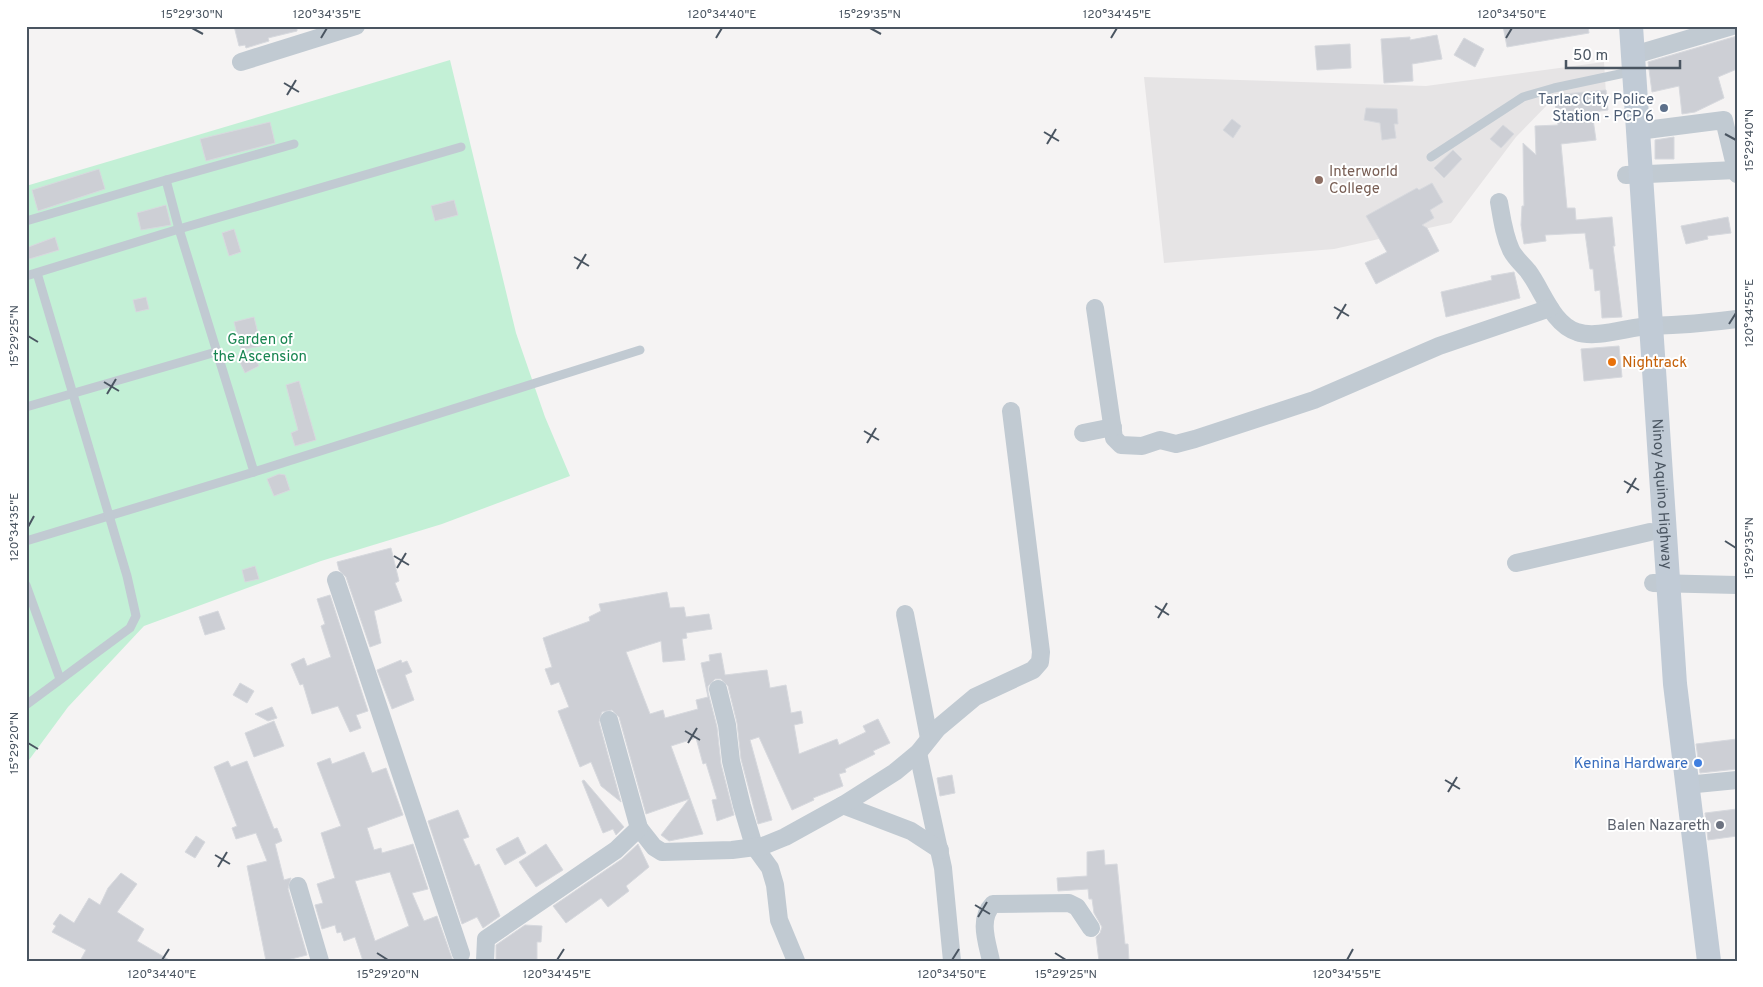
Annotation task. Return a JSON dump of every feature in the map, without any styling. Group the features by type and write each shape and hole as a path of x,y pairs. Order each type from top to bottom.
{"main road":[{"name":"Ninoy Aquino Highway","path":"1616,26 1629,67 1638,131 1633,175"},
{"name":"Ninoy Aquino Highway","path":"1632,26 1629,67 1650,532 1660,583 1675,684 1686,785 1682,815 1693,961"},
{"name":"Ninoy Aquino Highway","path":"1642,327 1657,485 1666,745 1682,815 1709,961"}],"street":[{"path":"241,62 356,26"},
{"path":"1629,67 1732,26"},
{"path":"1633,175 1736,172 1724,120 1638,131"},
{"path":"1499,202 1505,236 1512,253 1528,271 1550,308 1566,328 1579,333 1737,320"},
{"path":"1095,308 1114,438 1120,445 1142,446 1160,440 1176,444 1195,439 1314,400 1440,346 1550,308"},
{"path":"609,720 639,828 654,847 662,852 732,850 764,846 785,837 843,805 895,772 918,753 929,738 974,697 1033,670 1040,662 1041,652 1011,411"},
{"path":"1083,434 1112,427"},
{"path":"1516,563 1650,532"},
{"path":"336,580 456,957 486,939 616,850 639,828"},
{"path":"1660,583 1737,585"},
{"path":"905,614 929,738"},
{"path":"718,689 727,726 733,774 754,846 770,868 775,885 779,920 796,961"},
{"path":"918,753 940,850 952,961"},
{"path":"1686,785 1737,780"},
{"path":"843,805 911,831 940,850"},
{"path":"298,886 320,961"},
{"path":"990,961 984,921 986,911 993,904 1069,903 1077,907 1091,928"},
{"path":"485,961 486,939"}],"lane":[{"path":"1430,157 1523,97 1629,67"},
{"path":"26,221 294,144"},
{"path":"26,276 179,229 461,147"},
{"path":"166,180 216,352 254,472"},
{"path":"26,704 130,628 135,621 134,602 37,273"},
{"path":"26,540 254,472 640,350"},
{"path":"26,407 216,352"},
{"path":"26,585 60,679"}],"shaded area":[{"name":"Interworld College","path":"1604,62 1606,94 1550,102 1516,137 1451,223 1334,249 1164,263 1144,77 1426,86"}],"green space":[{"name":"Garden of the Ascension","path":"450,60 516,333 545,417 570,476 442,524 321,561 144,626 68,707 26,764 26,186"}],"building":[{"path":"234,26 297,26 297,31 268,38 269,41 246,48 245,45 239,46"},
{"path":"1503,26 1588,26 1589,33 1507,47"},
{"path":"1437,35 1442,59 1412,64 1413,81 1384,83 1381,39 1410,37 1410,40"},
{"path":"1737,36 1737,69 1718,77 1724,98 1695,112 1682,114 1679,86 1652,92 1648,62"},
{"path":"1464,38 1484,49 1475,67 1454,55"},
{"path":"1350,44 1351,68 1317,70 1315,46"},
{"path":"1606,90 1608,110 1592,112 1596,140 1561,144 1567,208 1575,208 1576,220 1612,217 1615,246 1613,246 1622,317 1602,318 1600,290 1595,291 1593,269 1590,269 1585,233 1545,235 1546,241 1524,244 1521,225 1522,206 1524,206 1523,143 1536,155 1535,126 1558,125 1554,95"},
{"path":"1366,108 1397,109 1398,124 1394,124 1396,138 1382,140 1380,123 1364,120"},
{"path":"1232,119 1241,126 1233,138 1223,130"},
{"path":"270,122 275,143 206,161 200,139"},
{"path":"1503,125 1514,134 1501,148 1490,139"},
{"path":"1674,137 1674,159 1655,159 1655,140"},
{"path":"1453,150 1462,159 1444,178 1434,168"},
{"path":"99,169 105,189 38,211 32,190"},
{"path":"1432,183 1443,202 1430,210 1434,218 1422,225 1427,228 1439,251 1376,284 1365,263 1387,252 1366,216 1417,188 1419,190"},
{"path":"454,200 458,215 435,221 431,206"},
{"path":"166,205 171,225 141,230 137,213"},
{"path":"1728,217 1731,233 1707,236 1708,239 1686,244 1681,226"},
{"path":"234,229 241,252 229,256 222,233"},
{"path":"55,237 59,250 26,260 26,248"},
{"path":"1514,272 1520,298 1446,317 1441,292 1492,280 1491,276"},
{"path":"146,297 149,309 136,312 133,300"},
{"path":"254,317 261,346 241,350 234,322"},
{"path":"1619,346 1622,377 1584,381 1581,349"},
{"path":"251,350 259,366 245,373 237,356"},
{"path":"299,381 316,440 295,446 291,433 298,430 286,385"},
{"path":"279,474 285,475 290,490 274,496 267,479"},
{"path":"391,548 399,581 395,583 402,601 374,611 381,643 370,647 346,577 339,570 337,562"},
{"path":"255,566 259,579 245,582 242,570"},
{"path":"667,592 670,608 684,607 686,617 709,614 712,629 686,633 687,638 682,639 685,660 663,662 661,641 626,652 650,714 663,710 665,718 698,709 696,700 708,697 701,663 710,661 709,655 721,653 725,675 767,670 770,688 786,685 791,713 801,711 803,723 794,725 799,754 837,739 839,745 866,732 863,726 878,719 890,743 873,751 875,754 845,769 846,772 839,774 843,786 813,798 814,800 792,810 759,737 750,740 772,820 758,824 741,759 737,723 728,686 721,679 715,679 708,686 708,692 717,727 721,764 734,815 717,821 712,800 717,799 706,763 703,764 696,738 671,746 703,834 669,841 661,835 689,799 646,814 619,717 612,710 602,712 599,722 621,802 601,786 591,762 580,767 558,711 569,707 559,682 551,685 545,669 552,667 543,638 590,621 589,617 601,611 599,604"},
{"path":"330,595 368,711 356,715 361,728 350,732 338,706 312,714 303,684 300,685 291,664 304,658 307,666 331,657 321,626 325,624 317,599"},
{"path":"218,611 225,629 205,635 199,617"},
{"path":"401,660 402,663 407,661 412,672 405,675 414,700 392,709 377,670"},
{"path":"240,683 254,691 247,703 233,695"},
{"path":"272,707 277,718 268,721 255,714"},
{"path":"274,721 284,746 254,757 245,733"},
{"path":"1737,739 1737,769 1700,773 1696,744"},
{"path":"364,752 372,773 386,768 403,815 367,828 374,850 381,848 382,853 413,844 428,889 412,893 424,921 437,916 453,961 363,961 355,937 344,941 341,932 337,933 335,925 322,929 315,905 323,903 317,884 335,878 321,833 341,826 317,763 330,758 332,764","holes":["390,872 409,926 375,941 355,881"]},
{"path":"228,761 231,767 247,761 274,829 277,828 282,841 275,844 284,880 291,878 288,889 307,955 287,960 266,961 247,866 267,861 256,833 236,839 232,828 237,826 214,767"},
{"path":"952,775 955,793 940,796 937,778"},
{"path":"584,780 624,827 616,835 613,829 603,833 582,781"},
{"name":"Balen Nazareth","path":"1737,809 1737,836 1708,840 1705,813"},
{"path":"458,810 469,837 463,839 475,866 479,864 500,916 483,928 477,917 462,924 428,821"},
{"path":"196,836 205,842 195,858 185,852"},
{"path":"518,837 526,853 505,865 496,849"},
{"path":"546,844 563,870 536,887 519,862"},
{"path":"638,844 649,867 626,886 629,891 608,907 601,898 566,923 553,906 622,859"},
{"path":"1104,850 1105,865 1117,864 1125,944 1128,944 1129,961 1099,961 1096,937 1102,927 1094,913 1088,889 1058,891 1057,878 1087,876 1087,852"},
{"path":"121,873 137,884 117,912 144,929 137,941 171,961 80,961 86,950 52,932 56,926 53,924 60,914 74,923 89,898 100,905 108,888"},
{"path":"525,925 542,926 541,942 537,942 537,961 496,961 496,945"}],"place":[{"name":"Tarlac City Police Station - PCP 6","path":"1664,108"},
{"name":"Interworld College","path":"1319,180"},
{"name":"Nightrack","path":"1612,362"},
{"name":"Kenina Hardware","path":"1698,763"},
{"name":"Balen Nazareth","path":"1720,825"}]}
